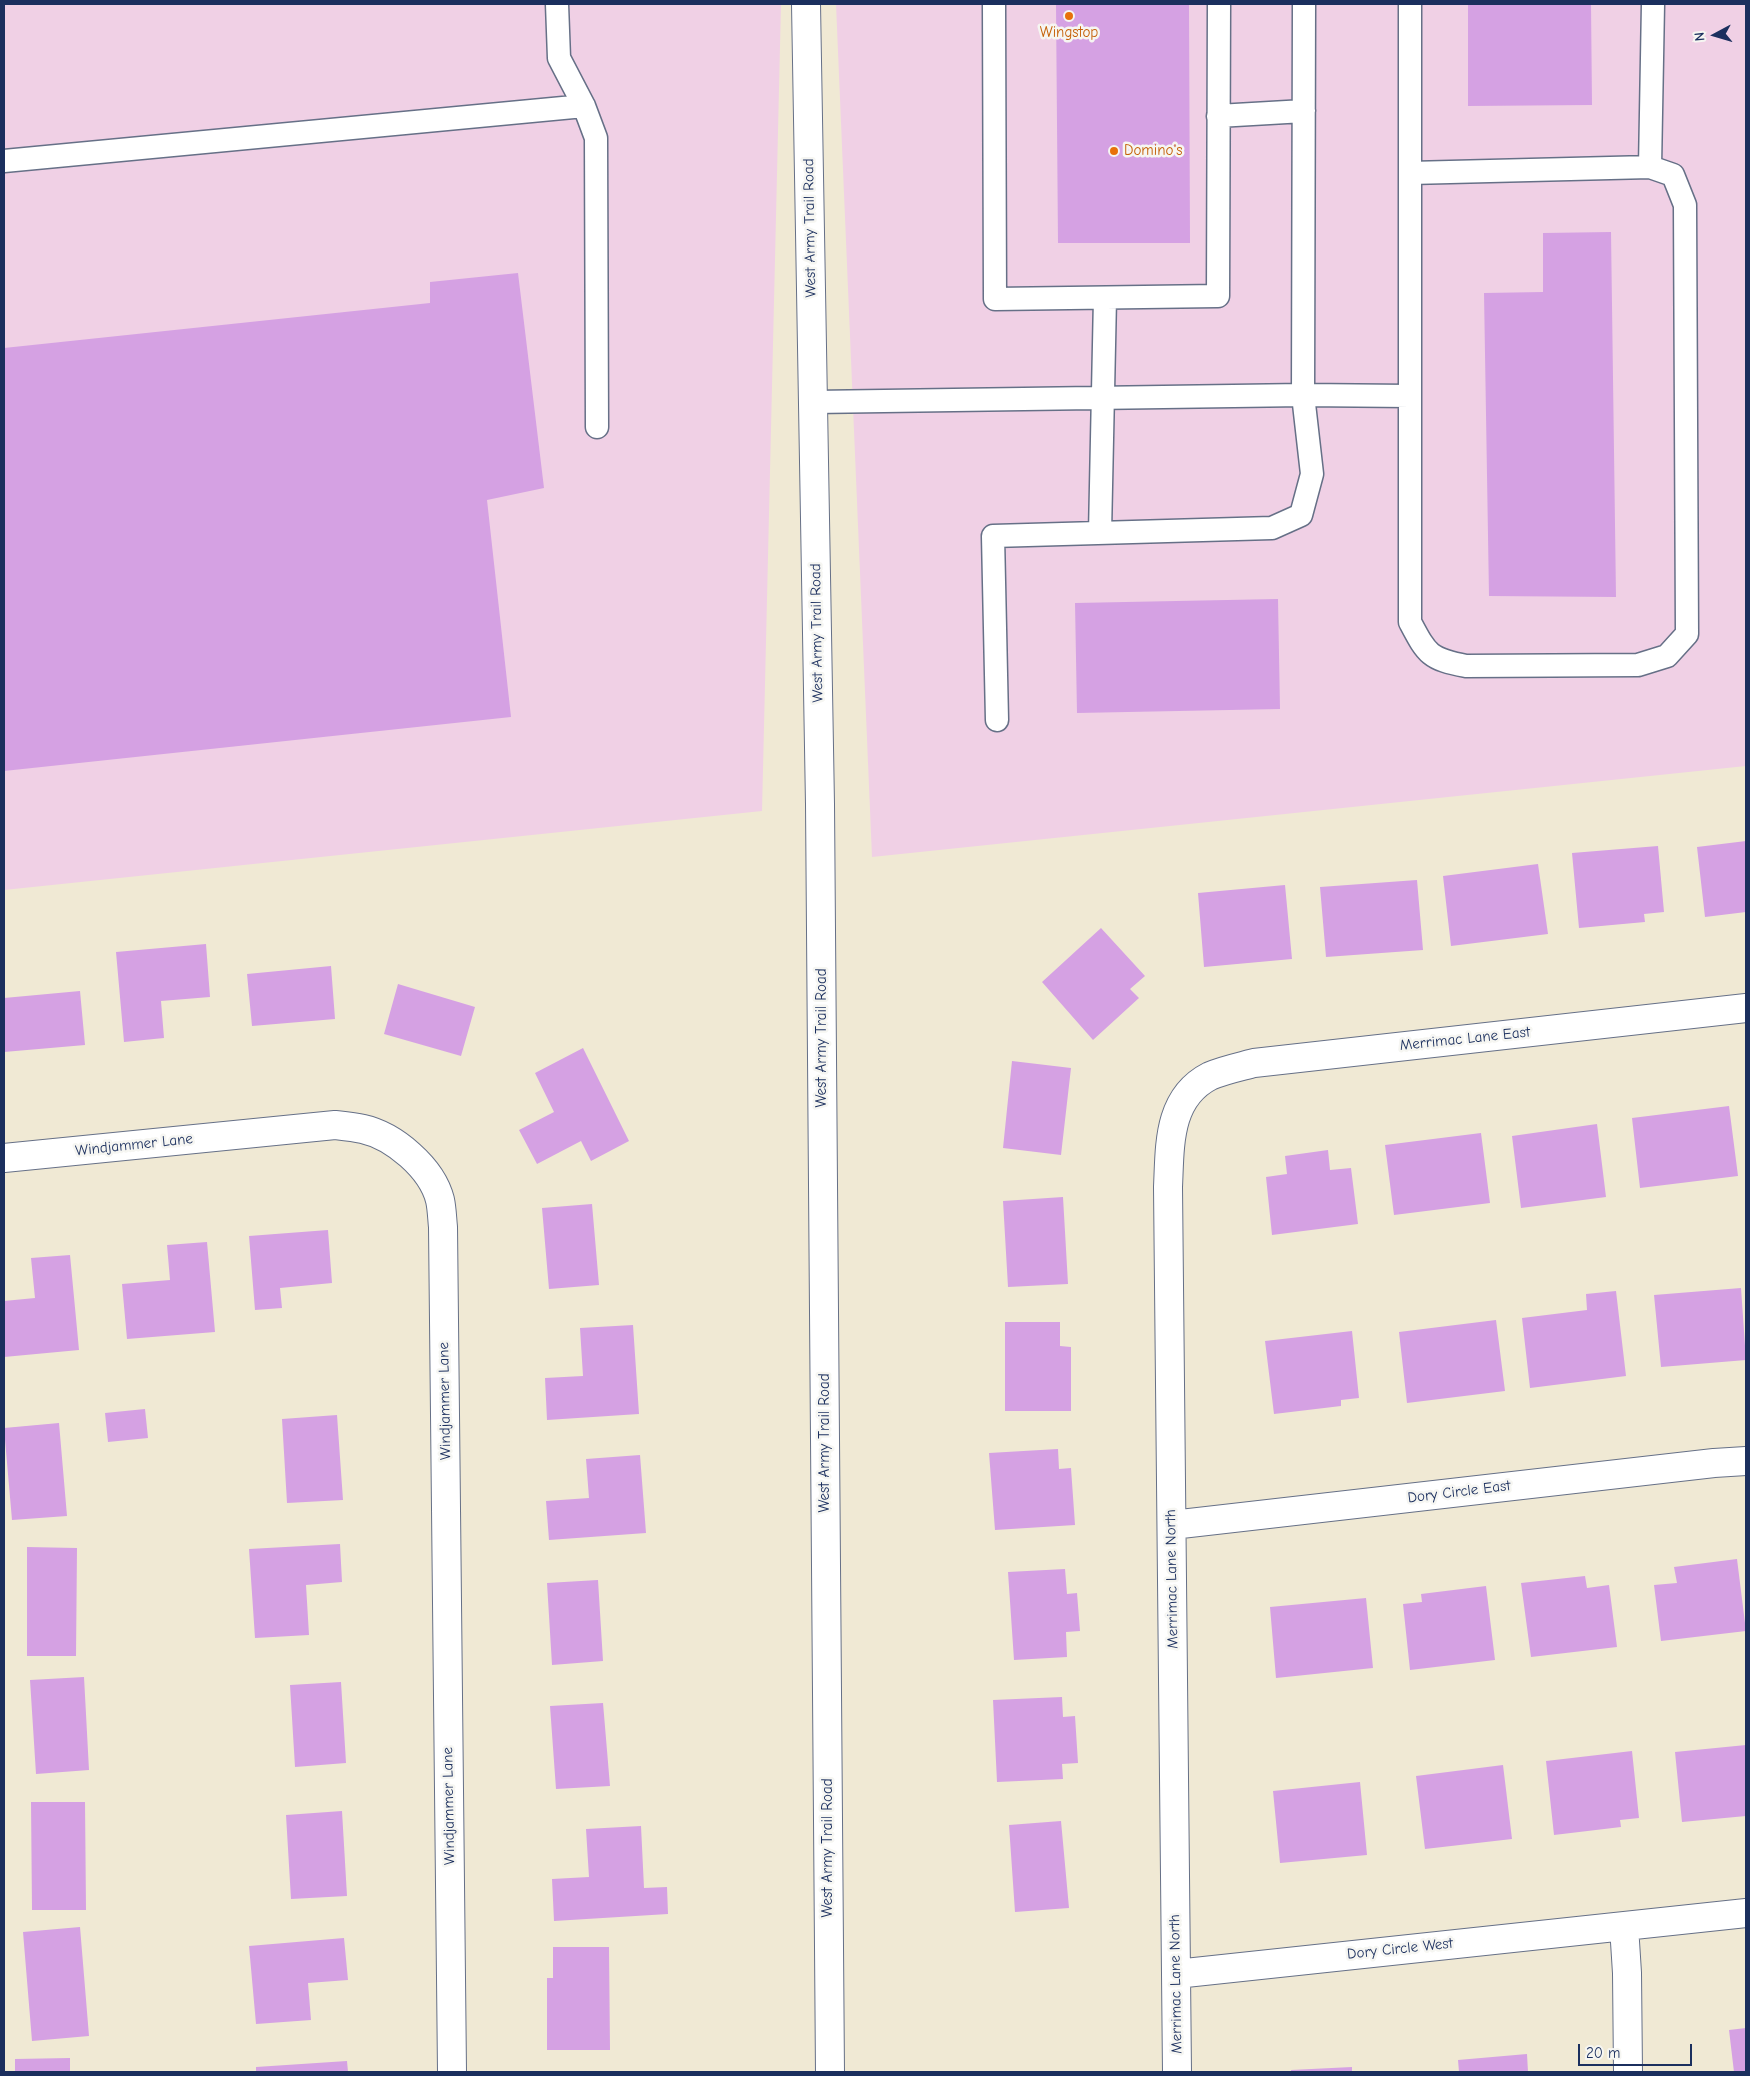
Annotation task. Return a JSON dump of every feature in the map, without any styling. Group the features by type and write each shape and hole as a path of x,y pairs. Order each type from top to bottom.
{"street":[{"name":"West Army Trail Road","path":"806,4 820,804 830,2072"},
{"name":"Merrimac Lane East","path":"1190,1091 1208,1077 1225,1070 1254,1063 1746,1008"},
{"name":"Merrimac Lane North","path":"1177,2072 1168,1187 1170,1145 1174,1120 1181,1103 1190,1091"},
{"name":"Windjammer Lane","path":"4,1158 336,1125 364,1129 387,1139 411,1155 428,1174 440,1199 443,1227 452,2072"},
{"name":"Dory Circle East","path":"1172,1525 1714,1463 1746,1462"},
{"name":"Dory Circle West","path":"1176,1974 1746,1913"},
{"path":"1624,1926 1627,1973 1628,2072"}],"lane":[{"path":"557,4 559,58 584,106 596,138 597,427"},
{"path":"994,4 995,299 1218,296 1219,4"},
{"path":"996,720 993,536 1272,528 1301,515 1312,474 1303,395 1304,4"},
{"path":"1410,4 1410,173 1410,622 1424,648 1442,661 1466,666 1638,665 1668,656 1687,634 1685,206 1673,175 1650,167 1410,173"},
{"path":"1650,167 1653,4"},
{"path":"4,161 584,106"},
{"path":"1218,116 1304,111"},
{"path":"1100,533 1105,298"},
{"path":"814,402 1303,395 1410,396"}],"shaded area":[{"path":"4,4 781,4 762,811 4,890"},
{"path":"836,4 1746,4 1746,766 872,857"}],"building":[{"path":"1056,4 1189,4 1190,243 1058,243"},
{"path":"1468,4 1591,4 1592,105 1468,106"},
{"path":"1611,232 1616,597 1489,596 1484,293 1543,292 1543,233"},
{"path":"518,273 544,488 487,500 511,717 4,771 4,348 430,303 430,282"},
{"path":"1278,599 1280,709 1077,713 1075,603"},
{"path":"1746,841 1746,912 1705,917 1697,847"},
{"path":"1658,846 1664,912 1644,914 1645,922 1579,928 1572,853"},
{"path":"1538,864 1548,934 1451,946 1443,876"},
{"path":"1417,880 1423,950 1326,957 1320,887"},
{"path":"1285,885 1292,959 1204,967 1198,893"},
{"path":"1101,928 1145,976 1130,989 1139,998 1093,1040 1042,982"},
{"path":"206,944 210,997 161,1001 164,1038 124,1042 116,952"},
{"path":"331,966 335,1019 252,1026 247,974"},
{"path":"398,984 475,1007 461,1056 384,1034"},
{"path":"80,991 85,1045 4,1052 4,998"},
{"path":"583,1048 629,1141 591,1161 581,1141 537,1164 519,1130 554,1112 535,1073"},
{"path":"1012,1061 1071,1068 1061,1155 1003,1148"},
{"path":"1729,1106 1738,1176 1640,1188 1632,1118"},
{"path":"1597,1124 1606,1197 1521,1208 1512,1136"},
{"path":"1481,1133 1490,1203 1394,1215 1385,1145"},
{"path":"1328,1150 1330,1170 1351,1168 1358,1224 1272,1235 1266,1177 1287,1174 1285,1156"},
{"path":"1063,1197 1068,1284 1008,1287 1003,1201"},
{"path":"592,1204 599,1285 549,1289 542,1208"},
{"path":"328,1230 332,1283 280,1288 282,1308 255,1310 249,1236"},
{"path":"207,1242 215,1332 127,1339 122,1284 170,1280 167,1245"},
{"path":"70,1255 79,1350 4,1357 4,1301 35,1298 31,1258"},
{"path":"1741,1288 1746,1360 1661,1367 1654,1295"},
{"path":"1616,1291 1626,1376 1530,1388 1522,1318 1587,1310 1586,1294"},
{"path":"1496,1320 1505,1391 1407,1403 1399,1332"},
{"path":"1005,1322 1060,1322 1060,1346 1071,1347 1071,1411 1005,1411"},
{"path":"633,1325 639,1414 547,1420 545,1378 583,1376 580,1328"},
{"path":"1352,1331 1359,1398 1341,1400 1341,1406 1274,1414 1265,1341"},
{"path":"145,1409 148,1438 108,1442 105,1413"},
{"path":"337,1415 343,1500 287,1503 282,1419"},
{"path":"59,1423 67,1516 12,1520 4,1428"},
{"path":"1058,1449 1059,1469 1071,1468 1075,1525 995,1530 989,1453"},
{"path":"640,1455 646,1533 549,1540 546,1501 589,1498 586,1459"},
{"path":"340,1544 342,1582 306,1585 309,1635 255,1638 249,1549"},
{"path":"27,1547 77,1548 76,1656 27,1656"},
{"path":"1737,1559 1746,1631 1661,1641 1654,1585 1677,1583 1674,1567"},
{"path":"1065,1569 1067,1594 1077,1593 1080,1631 1066,1632 1067,1657 1014,1660 1008,1572"},
{"path":"1585,1576 1587,1588 1609,1585 1617,1647 1531,1657 1521,1583"},
{"path":"598,1580 603,1661 552,1665 547,1583"},
{"path":"1486,1586 1495,1660 1410,1670 1403,1604 1422,1602 1421,1594"},
{"path":"1366,1598 1373,1668 1276,1678 1270,1607"},
{"path":"84,1677 89,1770 36,1774 30,1680"},
{"path":"341,1682 346,1763 295,1767 290,1685"},
{"path":"1062,1697 1063,1717 1075,1716 1078,1763 1062,1764 1063,1779 997,1782 993,1700"},
{"path":"603,1703 610,1786 556,1789 550,1706"},
{"path":"1746,1745 1746,1816 1682,1822 1675,1752"},
{"path":"1632,1751 1639,1818 1620,1820 1621,1827 1554,1835 1546,1761"},
{"path":"1503,1765 1512,1839 1425,1849 1416,1776"},
{"path":"1360,1782 1367,1855 1280,1863 1273,1791"},
{"path":"31,1802 85,1802 86,1910 32,1910"},
{"path":"342,1811 347,1896 291,1899 286,1815"},
{"path":"1061,1821 1069,1908 1015,1912 1009,1825"},
{"path":"641,1826 644,1888 667,1887 668,1914 554,1921 552,1879 589,1877 586,1829"},
{"path":"80,1927 89,2036 32,2041 23,1932"},
{"path":"344,1938 348,1980 308,1983 311,2020 256,2024 249,1946"},
{"path":"553,1947 609,1947 610,2050 547,2050 547,1978 553,1978"},
{"path":"1746,2028 1746,2072 1734,2072 1729,2030"},
{"path":"1527,2054 1528,2072 1459,2072 1458,2060"},
{"path":"70,2058 70,2072 15,2072 15,2059"},
{"path":"347,2061 348,2072 256,2072 256,2067"},
{"path":"1352,2067 1352,2072 1291,2072 1291,2070"}],"place":[{"name":"Wingstop","path":"1069,16"},
{"name":"Domino's","path":"1114,151"}]}
